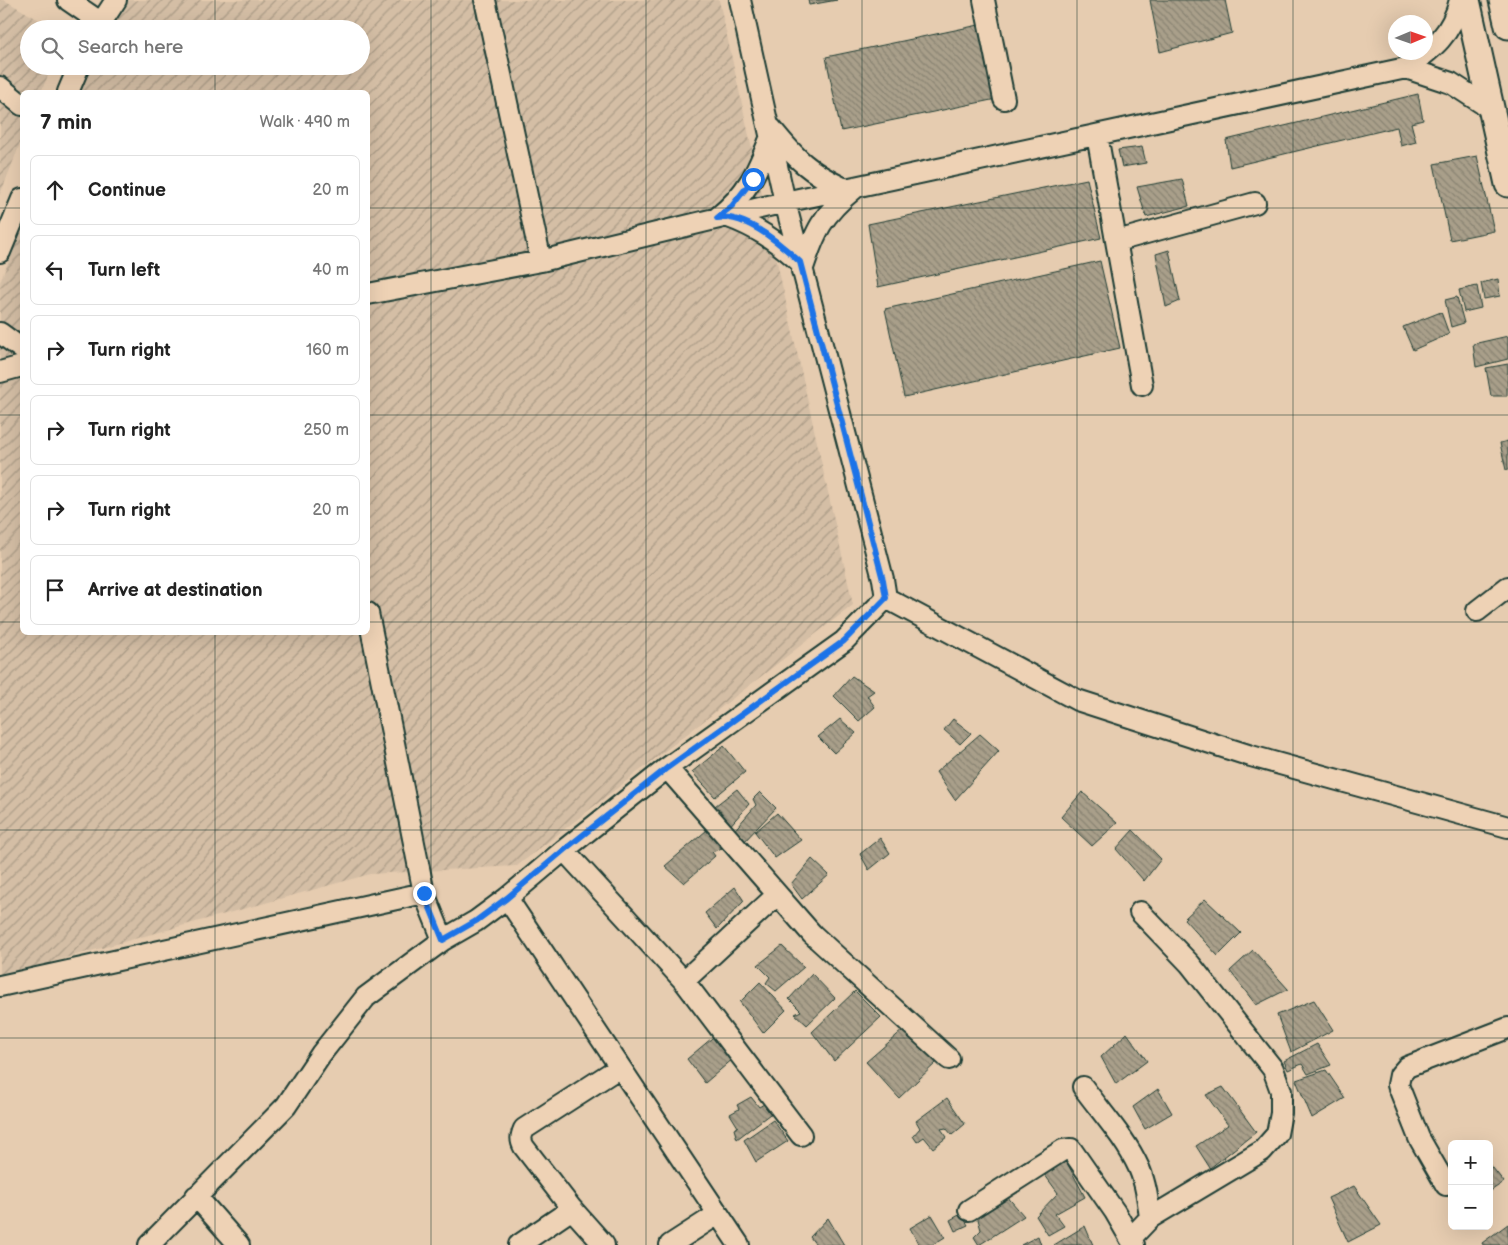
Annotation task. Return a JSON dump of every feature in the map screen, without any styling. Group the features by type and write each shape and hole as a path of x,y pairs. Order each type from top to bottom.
{"main road":[{"path":"1467,0 1508,184"},
{"path":"1502,0 1508,26"}],"street":[{"path":"68,0 93,20"},
{"path":"102,20 116,0"},
{"path":"485,0 541,261"},
{"path":"740,0 785,202 883,580 886,598"},
{"path":"984,0 1004,99"},
{"path":"370,294 541,261 785,202 1406,68 1441,40 1450,28 1460,0"},
{"path":"1406,68 1452,83 1491,109"},
{"path":"69,90 75,75"},
{"path":"0,87 20,103"},
{"path":"722,217 753,179 762,161 769,130"},
{"path":"769,130 809,170 825,180 851,188"},
{"path":"1097,135 1142,385"},
{"path":"801,266 824,218 851,188"},
{"path":"1117,240 1254,203"},
{"path":"0,252 20,204"},
{"path":"722,217 748,224 763,232 801,266"},
{"path":"0,333 20,348"},
{"path":"0,372 20,367"},
{"path":"1477,611 1508,588"},
{"path":"149,1245 286,1106 320,1054 366,997 443,940 476,921 507,898 667,768 844,641 886,598"},
{"path":"886,598 1077,700 1251,756 1508,827"},
{"path":"370,623 424,893 443,940"},
{"path":"667,768 812,934 949,1059"},
{"path":"564,850 684,981 801,1135"},
{"path":"0,986 424,893"},
{"path":"684,981 777,895"},
{"path":"507,898 738,1245"},
{"path":"969,1210 1063,1150 1071,1149 1133,1241 1150,1218 1262,1150 1277,1134 1281,1113 1281,1091 1273,1070 1190,964 1140,912"},
{"path":"1446,1185 1416,1129 1398,1085 1400,1074 1407,1068 1508,1028"},
{"path":"604,1245 524,1147 521,1142 521,1135 524,1129 620,1067"},
{"path":"1083,1088 1128,1148 1139,1169 1146,1191 1150,1218"},
{"path":"196,1196 238,1245"},
{"path":"519,1245 572,1208"},
{"path":"670,1245 718,1214"}],"shaded area":[{"path":"0,0 4,0 39,20 20,20 20,75 48,75 42,90 20,90 20,144 0,195"},
{"path":"128,0 719,0 853,605 517,866 370,874 0,976 0,282 20,234 20,635 370,635 370,90 81,90 87,75 370,75 370,20 114,20"}],"building":[{"path":"808,0 837,0 809,5"},
{"path":"1150,0 1225,0 1232,33 1160,52"},
{"path":"979,25 1001,98 841,131 826,57"},
{"path":"1418,94 1423,120 1411,123 1416,142 1401,146 1397,127 1230,167 1226,140"},
{"path":"1142,147 1146,163 1122,167 1118,150"},
{"path":"1477,156 1494,231 1450,240 1434,164"},
{"path":"1087,179 1101,238 878,287 868,224"},
{"path":"1182,179 1189,206 1146,217 1137,187"},
{"path":"1169,250 1180,301 1166,307 1156,254"},
{"path":"1100,261 1120,348 904,397 885,309"},
{"path":"1498,279 1500,296 1484,299 1481,283"},
{"path":"1477,286 1481,308 1464,312 1459,290"},
{"path":"1457,297 1464,323 1451,327 1445,300"},
{"path":"1441,312 1449,334 1413,350 1403,327"},
{"path":"1508,336 1508,359 1476,367 1473,344"},
{"path":"1508,364 1507,396 1491,396 1486,368"},
{"path":"1508,441 1508,470 1506,470 1500,443"},
{"path":"852,676 874,691 867,696 875,707 859,721 834,696"},
{"path":"840,719 856,733 834,753 818,737"},
{"path":"953,719 971,733 960,744 944,730"},
{"path":"980,734 999,751 955,800 936,772"},
{"path":"724,746 745,772 715,797 692,772"},
{"path":"737,789 749,804 728,828 711,809"},
{"path":"760,792 776,808 742,844 732,833 756,805 753,799"},
{"path":"1082,792 1117,823 1092,846 1061,817"},
{"path":"777,813 801,840 775,858 755,832"},
{"path":"707,830 722,848 712,852 715,856 684,883 665,866"},
{"path":"1133,830 1161,859 1144,881 1116,849"},
{"path":"880,838 890,853 869,870 860,854"},
{"path":"812,859 829,875 802,899 791,884"},
{"path":"735,887 744,901 717,929 705,913"},
{"path":"1205,899 1241,933 1218,956 1184,919"},
{"path":"782,946 804,967 776,991 766,983 770,977 758,965"},
{"path":"1253,950 1288,989 1256,1005 1230,971"},
{"path":"812,974 835,998 807,1025 795,1014 801,1011 789,999"},
{"path":"760,982 786,1010 763,1033 740,1002"},
{"path":"855,991 881,1017 834,1061 812,1032"},
{"path":"1314,1000 1333,1030 1291,1052 1277,1015"},
{"path":"904,1029 937,1062 899,1098 866,1062"},
{"path":"718,1033 734,1058 705,1083 687,1059"},
{"path":"1127,1033 1147,1061 1116,1084 1101,1057"},
{"path":"1317,1044 1331,1065 1308,1074 1302,1064 1288,1070 1284,1061"},
{"path":"1326,1070 1345,1098 1312,1118 1296,1080"},
{"path":"1223,1087 1256,1132 1210,1168 1196,1146 1228,1125 1206,1095"},
{"path":"1158,1089 1172,1113 1145,1129 1133,1107"},
{"path":"751,1097 759,1107 769,1101 774,1111 737,1139 734,1129 738,1127 730,1114 739,1109 737,1105"},
{"path":"947,1098 965,1124 952,1135 946,1128 941,1129 947,1137 933,1148 924,1137 917,1142 913,1136 920,1128 916,1121"},
{"path":"773,1120 788,1141 756,1162 744,1140"},
{"path":"1064,1157 1085,1197 1055,1214 1064,1226 1048,1235 1036,1216 1058,1193 1042,1171"},
{"path":"1493,1168 1504,1182 1493,1189"},
{"path":"1354,1186 1381,1225 1348,1242 1328,1198"},
{"path":"1005,1194 1024,1216 979,1245 974,1237 981,1230 976,1212"},
{"path":"961,1214 968,1225 955,1231 950,1220"},
{"path":"932,1215 945,1237 932,1245 919,1245 910,1228"},
{"path":"828,1218 844,1245 816,1245 810,1237"},
{"path":"1508,1224 1508,1245 1483,1245 1482,1243"},
{"path":"1085,1226 1093,1245 1054,1245"},
{"path":"1038,1236 1041,1245 1021,1245"}],"route":[{"path":"424,893 443,940 476,921 667,768 844,641 886,598 883,580 800,262 763,232 748,224 726,216 717,218 732,206 753,179"}]}
